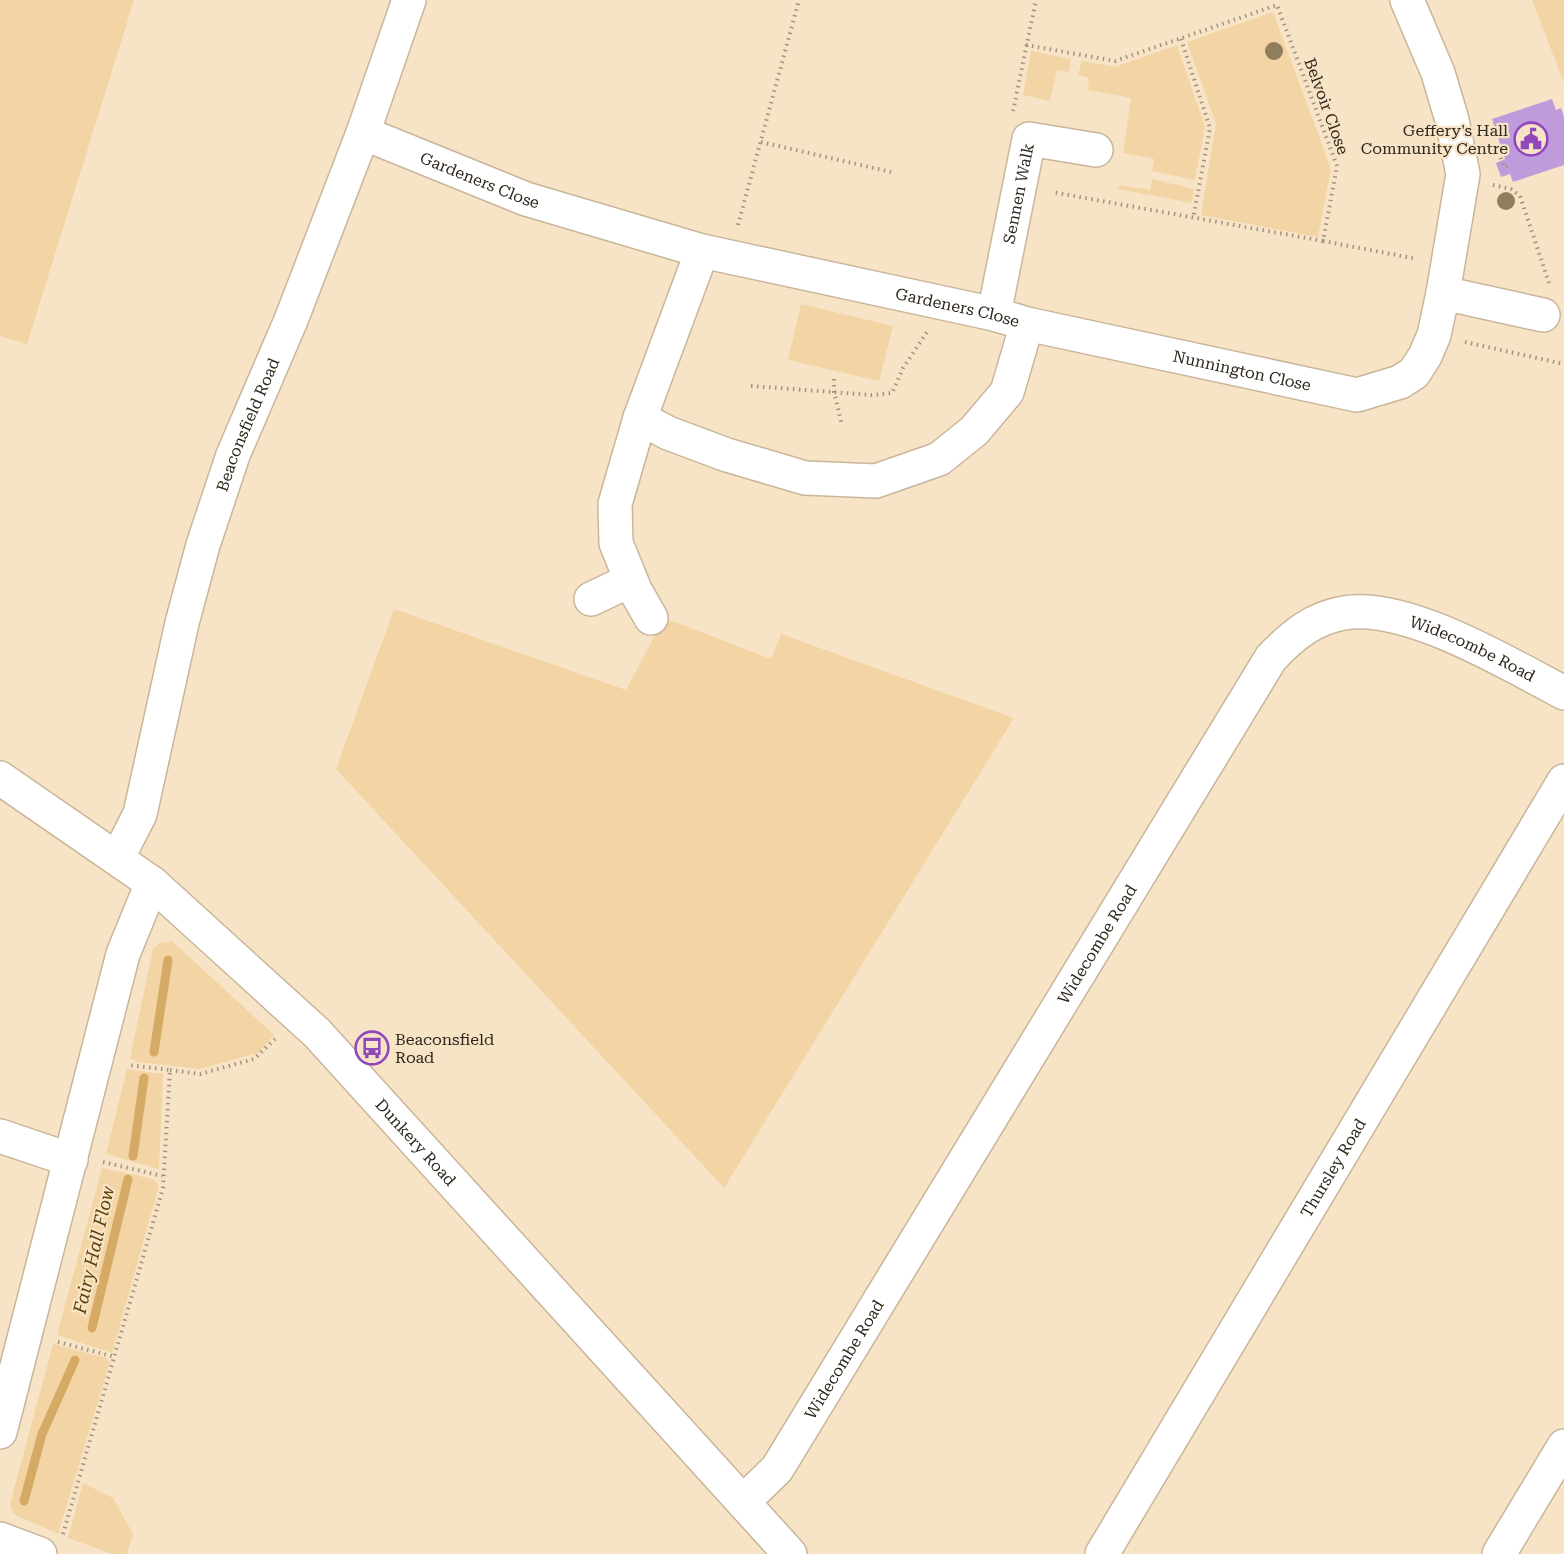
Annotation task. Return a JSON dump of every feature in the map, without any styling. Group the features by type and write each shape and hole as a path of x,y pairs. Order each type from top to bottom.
{"street":[{"name":"Beaconsfield Road","path":"118,857 140,814 182,623 203,545 233,455 291,320 363,134 408,0"},
{"name":"Nunnington Close","path":"1027,324 1357,395 1400,382 1414,373 1434,335 1463,174 1438,73 1407,0"},
{"name":"Gardeners Close","path":"363,134 526,199 716,254 994,314 1027,324 1007,392 974,431 939,459 876,481 805,478 727,455 668,433 640,418"},
{"name":"Sennen Walk","path":"994,314 1029,139 1096,150"},
{"path":"651,618 630,580 616,543 615,504 640,418 716,254"},
{"path":"1443,293 1543,315"},
{"path":"591,599 630,580"},
{"name":"Widecombe Road","path":"743,1502 777,1469 1271,658 1284,644 1295,634 1326,617 1351,612 1382,613 1440,632 1564,693"},
{"name":"Dunkery Road","path":"0,778 118,857 152,883 316,1033 790,1554"},
{"name":"Thursley Road","path":"1102,1554 1564,781"},
{"path":"0,1432 83,1160 123,954 152,883"},
{"path":"0,1136 83,1160"},
{"path":"1499,1554 1564,1446"},
{"path":"0,1539 51,1547"}],"path":[{"path":"716,254 761,142 799,0"},
{"path":"1026,151 1008,138 1036,0"},
{"path":"1026,45 1115,61 1270,7 1268,0"},
{"name":"Belvoir Close","path":"1270,7 1277,5 1336,166 1323,241"},
{"path":"1181,39 1210,128 1193,219"},
{"path":"761,142 891,172"},
{"path":"1486,145 1497,148 1504,167 1507,166"},
{"path":"1019,185 1429,262"},
{"path":"751,386 872,395 892,393 903,368 945,304"},
{"path":"1434,335 1564,364"},
{"path":"834,380 834,392 842,425"},
{"path":"118,1064 200,1074 254,1059 261,1055 281,1033"},
{"path":"51,1547 115,1357 163,1188 170,1070"},
{"path":"83,1160 162,1176"},
{"path":"54,1340 115,1357"}],"shaded area":[{"path":"0,0 134,0 27,344 0,336"},
{"path":"1532,0 1564,0 1564,83"},
{"path":"1273,12 1331,169 1318,237 1201,215 1216,124 1187,42"},
{"path":"1177,45 1205,127 1195,180 1152,171 1154,159 1123,153 1131,98 1088,90 1089,78 1078,75 1082,61 1115,67"},
{"path":"1031,51 1071,59 1069,72 1057,70 1050,101 1023,95"},
{"path":"1152,179 1194,189 1192,203 1118,189 1119,185 1150,190"},
{"path":"801,304 893,326 879,381 788,360"},
{"path":"394,609 626,690 664,618 771,659 781,634 1014,718 724,1188 336,769"},
{"path":"172,941 274,1035 258,1053 199,1069 137,1062 130,1058 153,949 160,943"},
{"path":"127,1069 163,1074 159,1169 106,1154"},
{"path":"102,1168 153,1179 159,1186 112,1353 57,1335"},
{"path":"53,1344 106,1358 110,1362 58,1534 13,1514 10,1504"},
{"path":"83,1483 113,1498 133,1534 127,1554 113,1554 68,1538"}],"building":[{"name":"Geffery's Hall Community Centre","path":"1552,99 1556,110 1561,108 1564,117 1564,165 1513,182 1510,174 1501,177 1496,163 1505,159 1492,119"}],"waterway":[{"name":"Fairy Hall Flow","path":"154,1052 168,960"},
{"name":"Fairy Hall Flow","path":"133,1156 144,1078"},
{"name":"Fairy Hall Flow","path":"92,1328 128,1179"},
{"name":"Fairy Hall Flow","path":"24,1501 42,1434 75,1360"}],"place":[{"name":"Geffery's Hall Community Centre","path":"1531,139"},
{"name":"Beaconsfield Road","path":"372,1048"}]}
